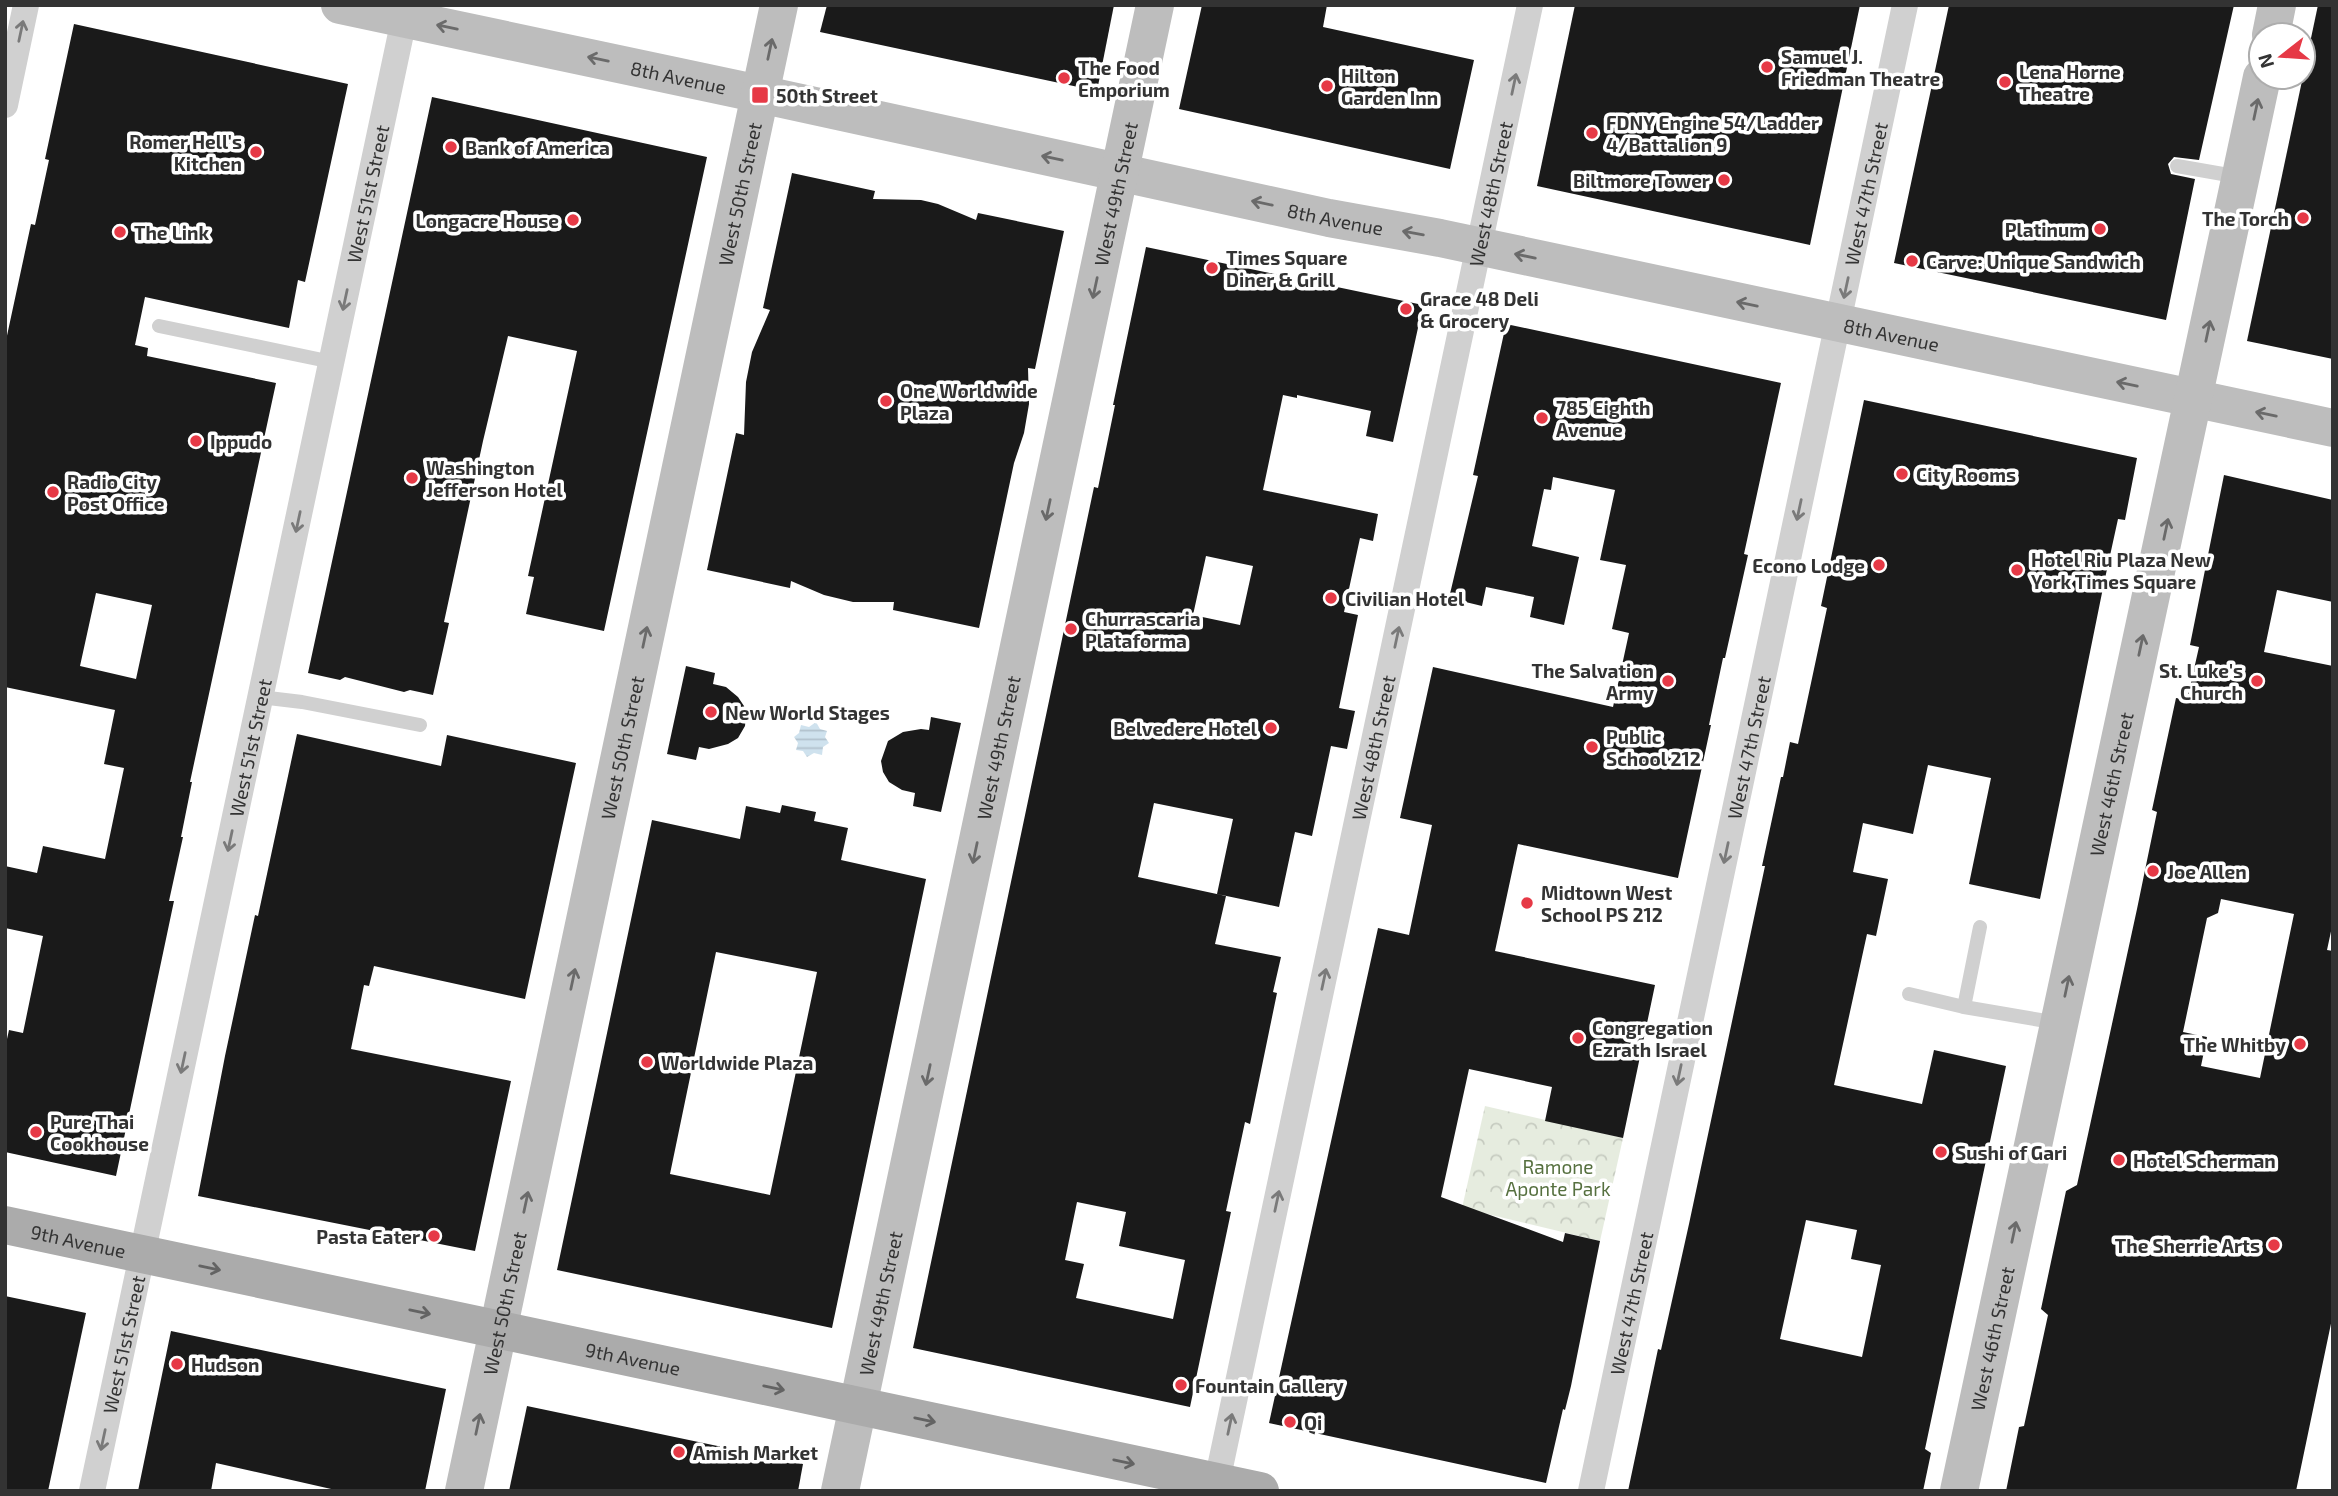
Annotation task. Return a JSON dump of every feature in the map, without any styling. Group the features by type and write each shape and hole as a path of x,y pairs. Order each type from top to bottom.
{"main road":[{"name":"8th Avenue","path":"340,5 406,12 1119,173 2333,428"},
{"name":"West 50th Street","path":"464,1491 779,5"},
{"name":"West 49th Street","path":"840,1491 1155,5"},
{"name":"West 46th Street","path":"1959,1491 2259,91"},
{"name":"9th Avenue","path":"5,1225 858,1406 1216,1486 1260,1491"}],"street":[{"path":"5,105 26,5"},
{"name":"West 48th Street","path":"1216,1486 1530,5"},
{"name":"West 47th Street","path":"1591,1491 1905,5"},
{"name":"West 51st Street","path":"92,1491 406,12"}],"lane":[{"path":"2177,166 2241,177"},
{"path":"159,326 332,362"},
{"path":"260,697 302,702 420,725"},
{"path":"1964,1007 1980,927"},
{"path":"1909,994 1964,1007 2059,1023"}],"green space":[{"name":"Ramone Aponte Park","path":"1485,1106 1623,1138 1600,1241 1462,1208"}],"water":[{"path":"816,722 820,729 827,731 825,737 829,743 823,747 822,755 814,753 807,757 803,751 796,750 798,743 794,737 799,733 801,725 809,727"}],"building":[{"path":"827,5 1114,5 1097,91 820,32"},
{"name":"Hilton Garden Inn","path":"1202,5 1327,5 1323,27 1474,60 1450,169 1179,109"},
{"path":"1575,5 1860,5 1810,245 1537,186"},
{"path":"1949,5 2234,5 2199,160 2174,157 2168,164 2171,174 2195,179 2166,320 1894,263"},
{"name":"The Torch","path":"2318,5 2333,5 2333,359 2247,341 2300,91 2317,91 2317,21 2315,21"},
{"path":"74,24 348,84 305,282 298,280 289,328 145,297 135,345 148,348 147,356 276,383 190,782 183,837 169,901 174,901 116,1176 5,1152 5,1048 9,1030 23,1033 43,936 5,928 5,866 37,873 43,846 105,859 124,768 104,764 115,710 5,687 5,345 31,224 35,225 49,160 45,159","holes":["96,593 152,605 136,679 80,666"]},
{"path":"432,97 707,157 604,631 526,614 534,577 528,576 577,351 508,336 444,622 449,623 433,695 410,690 404,692 345,677 340,680 308,673"},
{"name":"One Worldwide Plaza","path":"792,173 875,191 873,199 921,200 976,220 978,213 1064,231 1035,369 1028,368 1029,404 1024,433 1014,463 979,628 893,610 894,602 853,602 824,595 791,581 790,588 707,570 736,433 744,435 746,382 752,352 770,310 763,308"},
{"path":"1146,247 1423,305 1393,442 1366,436 1371,411 1297,395 1297,398 1283,395 1263,490 1378,514 1373,541 1360,538 1344,612 1358,615 1339,708 1355,711 1347,749 1331,746 1312,836 1295,832 1279,907 1217,894 1233,819 1154,803 1138,877 1226,896 1215,944 1281,957 1273,992 1277,993 1250,1124 1245,1122 1226,1211 1231,1212 1190,1407 913,1348 1094,487 1098,488","holes":["1206,556 1253,566 1240,625 1193,615","1077,1202 1126,1212 1119,1246 1185,1260 1173,1319 1076,1298 1084,1264 1065,1260"]},
{"path":"1506,324 1781,383 1744,554 1748,555 1723,658 1678,878 1518,844 1495,951 1655,985 1623,1138 1545,1121 1552,1087 1469,1069 1441,1197 1563,1242 1565,1233 1600,1241 1571,1386 1546,1483 1269,1423 1378,928 1409,935 1432,825 1400,818 1433,667 1613,707 1629,633 1612,629 1626,565 1600,560 1615,490 1553,477 1551,490 1544,489 1532,546 1579,557 1564,625 1530,617 1534,597 1486,587 1482,606 1449,598 1478,476 1473,475"},
{"path":"1864,400 2137,458 2125,520 2118,519 2040,899 1969,884 1991,778 1928,765 1913,834 1863,823 1853,872 1888,879 1876,936 1867,934 1834,1085 1922,1104 1934,1050 2006,1066 1925,1449 1931,1453 1923,1491 1628,1491 1658,1349 1661,1350 1689,1224 1765,866 1762,866 1781,777 1790,742 1798,744 1827,608 1821,606","holes":["1806,1220 1857,1230 1851,1259 1881,1265 1862,1357 1780,1339"]},
{"path":"2224,475 2333,500 2333,602 2277,590 2264,652 2333,666 2333,922 2327,950 2333,951 2333,1314 2296,1491 2006,1491 2019,1427 2024,1426 2048,1315 2041,1309 2066,1191 2077,1185 2137,909 2157,812 2152,810 2176,698 2187,700 2199,647 2190,645","holes":["2221,899 2294,914 2260,1078 2201,1066 2207,1037 2183,1032 2207,918 2218,913"]},
{"name":"New World Stages","path":"686,666 715,673 713,684 726,687 738,697 746,715 745,726 738,738 709,749 699,747 696,760 667,754"},
{"path":"931,717 961,723 941,812 913,806 915,793 902,790 889,782 881,761 888,741 903,732 929,730"},
{"path":"297,734 441,766 447,735 576,763 525,999 374,966 369,986 364,985 351,1049 511,1081 475,1251 198,1196 255,915 258,916"},
{"name":"Worldwide Plaza","path":"782,805 816,812 814,821 848,828 841,860 926,879 832,1328 557,1270 652,820 740,839 746,806 780,813","holes":["716,952 817,972 770,1195 670,1174"]},
{"path":"5,1296 86,1313 48,1491 5,1491"},
{"path":"171,1331 446,1389 425,1491 340,1491 216,1463 211,1491 138,1491"},
{"path":"527,1406 803,1464 798,1491 509,1491"}],"place":[{"name":"Samuel J. Friedman Theatre","path":"1767,67"},
{"name":"The Food Emporium","path":"1064,78"},
{"name":"Lena Horne Theatre","path":"2005,82"},
{"name":"Hilton Garden Inn","path":"1327,86"},
{"name":"50th Street","path":"760,95"},
{"name":"FDNY Engine 54/Ladder 4/Battalion 9","path":"1592,133"},
{"name":"Bank of America","path":"451,147"},
{"name":"Romer Hell's Kitchen","path":"256,152"},
{"name":"Biltmore Tower","path":"1724,180"},
{"name":"The Torch","path":"2303,218"},
{"name":"Longacre House","path":"573,220"},
{"name":"Platinum","path":"2100,229"},
{"name":"The Link","path":"120,232"},
{"name":"Carve: Unique Sandwich","path":"1912,261"},
{"name":"Times Square Diner & Grill","path":"1212,268"},
{"name":"Grace 48 Deli & Grocery","path":"1406,309"},
{"name":"One Worldwide Plaza","path":"886,401"},
{"name":"785 Eighth Avenue","path":"1542,418"},
{"name":"Ippudo","path":"196,441"},
{"name":"City Rooms","path":"1902,474"},
{"name":"Washington Jefferson Hotel","path":"412,478"},
{"name":"Radio City Post Office","path":"53,492"},
{"name":"Econo Lodge","path":"1879,565"},
{"name":"Hotel Riu Plaza New York Times Square","path":"2017,570"},
{"name":"Civilian Hotel","path":"1331,598"},
{"name":"Churrascaria Plataforma","path":"1071,629"},
{"name":"The Salvation Army","path":"1668,681"},
{"name":"St. Luke's Church","path":"2257,681"},
{"name":"New World Stages","path":"711,712"},
{"name":"Belvedere Hotel","path":"1271,728"},
{"name":"Public School 212","path":"1592,747"},
{"name":"Joe Allen","path":"2153,871"},
{"name":"Midtown West School PS 212","path":"1527,903"},
{"name":"Congregation Ezrath Israel","path":"1578,1038"},
{"name":"The Whitby","path":"2300,1044"},
{"name":"Worldwide Plaza","path":"647,1062"},
{"name":"Pure Thai Cookhouse","path":"36,1132"},
{"name":"Sushi of Gari","path":"1941,1152"},
{"name":"Hotel Scherman","path":"2119,1160"},
{"name":"Pasta Eater","path":"434,1236"},
{"name":"The Sherrie Arts","path":"2274,1245"},
{"name":"Hudson","path":"177,1364"},
{"name":"Fountain Gallery","path":"1181,1385"},
{"name":"Qi","path":"1290,1422"},
{"name":"Amish Market","path":"679,1452"}]}
